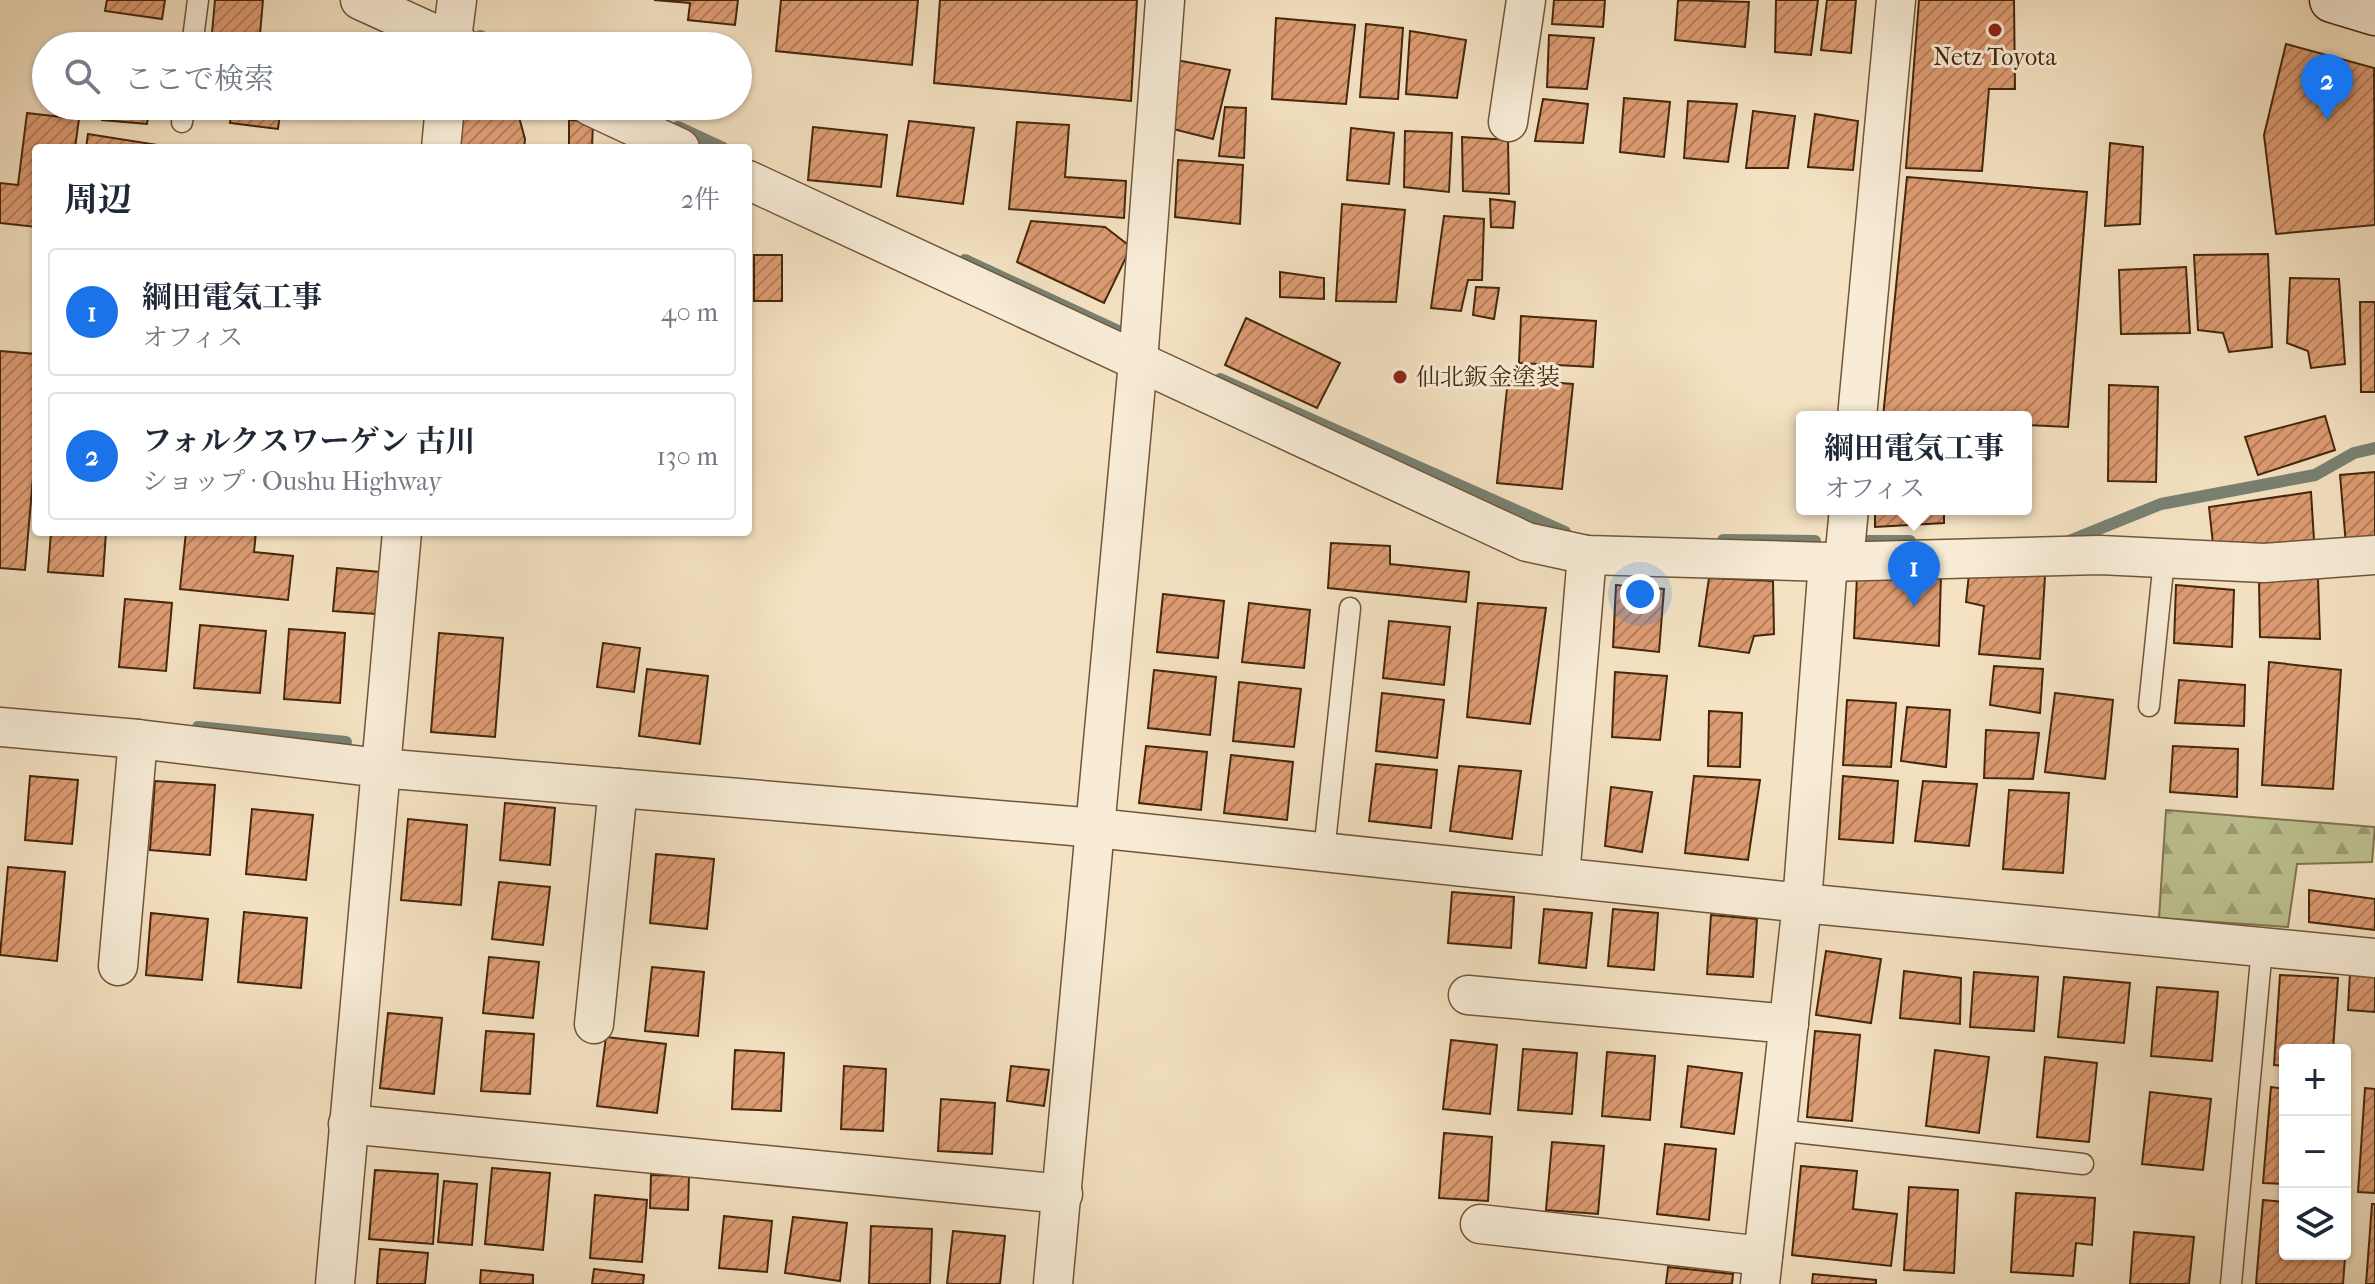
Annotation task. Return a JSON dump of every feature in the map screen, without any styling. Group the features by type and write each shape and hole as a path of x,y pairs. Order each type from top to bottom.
{"street":[{"path":"360,0 428,32"},
{"path":"455,32 457,0"},
{"path":"1053,1284 1138,362 1165,0"},
{"path":"1508,122 1526,0"},
{"path":"1858,411 1896,0"},
{"path":"2332,0 2375,13"},
{"path":"441,144 444,120"},
{"path":"620,120 671,144"},
{"path":"752,182 1527,542 1587,555 1836,562 2100,555 2264,563 2375,555"},
{"path":"1480,1224 1762,1270 1836,562 1848,515"},
{"path":"335,1284 402,536"},
{"path":"1560,877 1587,555"},
{"path":"0,727 138,739 380,768 1096,828 1802,903 2375,958"},
{"path":"118,966 138,739"},
{"path":"594,1024 618,788"},
{"path":"1468,995 1789,1024"},
{"path":"348,1124 1063,1194"}],"lane":[{"path":"194,32 198,0"},
{"path":"2149,706 2164,560"},
{"path":"1324,852 1350,608"},
{"path":"2231,1284 2262,948"},
{"path":"1777,1130 2083,1164"}],"green space":[{"path":"2166,810 2375,827 2372,862 2297,864 2288,927 2159,918"}],"building":[{"path":"107,0 165,0 162,19 105,11"},
{"path":"215,0 263,0 260,32 212,32"},
{"path":"654,0 738,0 735,25 688,20 690,3"},
{"path":"781,0 918,0 912,65 776,51"},
{"path":"940,0 1137,0 1131,101 934,83"},
{"path":"1554,0 1605,0 1603,27 1552,24"},
{"path":"1678,0 1749,2 1745,47 1675,40"},
{"path":"1776,0 1818,0 1811,55 1775,52"},
{"path":"1827,0 1856,0 1851,53 1821,50"},
{"path":"1919,0 2014,0 2015,89 1989,89 1982,171 1906,168"},
{"path":"1276,18 1355,25 1346,104 1272,99"},
{"path":"1366,24 1403,28 1398,99 1360,97"},
{"path":"1410,31 1466,40 1457,98 1406,94"},
{"path":"1549,35 1594,38 1587,89 1547,87"},
{"path":"2286,44 2374,68 2375,225 2276,234 2264,135"},
{"path":"1176,60 1230,70 1213,139 1169,128"},
{"path":"1624,98 1670,102 1664,157 1620,152"},
{"path":"1543,99 1588,104 1583,143 1535,141"},
{"path":"1688,101 1737,104 1728,162 1684,158"},
{"path":"1225,107 1246,108 1244,158 1219,156"},
{"path":"1753,111 1795,116 1788,168 1746,168"},
{"path":"27,113 32,114 32,120 79,120 76,144 32,144 32,227 0,223 0,183 18,185"},
{"path":"1815,114 1858,121 1853,170 1808,167"},
{"path":"102,120 148,120 147,124"},
{"path":"230,120 279,120 278,129 230,123"},
{"path":"458,120 520,120 525,139 524,144 455,144"},
{"path":"569,120 593,121 592,144 569,144"},
{"path":"909,121 974,128 963,204 897,196"},
{"path":"1017,122 1069,125 1065,177 1126,181 1124,218 1009,209"},
{"path":"813,127 887,135 881,187 808,180"},
{"path":"1351,128 1394,133 1389,184 1347,180"},
{"path":"1405,131 1452,133 1449,192 1404,187"},
{"path":"88,134 152,144 87,144"},
{"path":"1462,137 1508,140 1509,194 1463,191"},
{"path":"2110,143 2143,147 2140,224 2105,226"},
{"path":"1178,160 1243,165 1240,224 1175,217"},
{"path":"1907,177 2087,192 2068,427 2032,425 2032,411 1884,411"},
{"path":"1490,199 1515,202 1513,228 1491,227"},
{"path":"1342,204 1405,210 1396,302 1336,301"},
{"path":"1444,216 1484,219 1482,280 1468,280 1461,311 1431,308"},
{"path":"1031,221 1105,227 1131,247 1104,303 1017,262"},
{"path":"2268,254 2272,347 2229,352 2223,333 2198,330 2194,255"},
{"path":"754,255 782,255 782,301 754,301"},
{"path":"2186,267 2190,333 2121,334 2119,270"},
{"path":"1280,272 1324,278 1324,299 1280,297"},
{"path":"2290,278 2339,279 2345,364 2311,368 2308,351 2287,343"},
{"path":"1476,287 1499,288 1494,319 1473,315"},
{"path":"2360,302 2375,302 2375,392 2361,392"},
{"path":"1521,316 1596,321 1593,367 1519,363"},
{"path":"1246,318 1340,363 1317,408 1225,365"},
{"path":"0,351 32,354 32,489 25,570 0,568"},
{"path":"1508,379 1573,384 1562,489 1497,483"},
{"path":"2109,385 2158,387 2156,482 2108,481"},
{"path":"2325,416 2335,450 2258,475 2245,437"},
{"path":"2375,472 2375,543 2346,545 2340,475"},
{"path":"2311,492 2314,540 2258,550 2213,544 2209,507"},
{"path":"1875,515 1944,515 1944,523 1875,527"},
{"path":"51,536 106,536 103,576 48,572"},
{"path":"186,536 256,536 254,552 293,556 288,600 180,589"},
{"path":"1331,543 1390,546 1390,564 1469,572 1466,602 1328,588"},
{"path":"337,568 380,572 376,614 333,611"},
{"path":"1941,574 1939,646 1854,638 1857,577"},
{"path":"1969,574 2045,576 2040,659 1979,654 1984,606 1966,602"},
{"path":"1709,578 1773,581 1774,634 1754,636 1749,653 1699,646"},
{"path":"2259,579 2318,579 2320,639 2260,637"},
{"path":"1616,585 1664,589 1659,652 1613,647"},
{"path":"2176,585 2234,590 2232,647 2174,643"},
{"path":"1163,594 1224,601 1218,658 1157,652"},
{"path":"125,599 172,603 166,671 119,667"},
{"path":"1249,603 1310,610 1304,668 1242,662"},
{"path":"1478,603 1546,608 1530,724 1467,717"},
{"path":"1389,621 1450,627 1444,685 1383,678"},
{"path":"200,625 266,631 260,693 194,688"},
{"path":"289,629 345,633 340,703 284,699"},
{"path":"439,633 503,638 495,737 431,732"},
{"path":"603,643 640,648 634,692 597,687"},
{"path":"2269,662 2341,670 2333,789 2262,785"},
{"path":"1994,666 2043,669 2040,713 1990,705"},
{"path":"647,669 708,676 700,744 639,736"},
{"path":"1154,670 1216,677 1210,735 1148,728"},
{"path":"1615,672 1667,676 1660,740 1612,737"},
{"path":"2179,680 2245,685 2244,726 2175,723"},
{"path":"1239,682 1301,689 1294,747 1233,741"},
{"path":"1382,693 1444,700 1437,758 1376,751"},
{"path":"2055,693 2113,700 2105,779 2045,772"},
{"path":"1847,700 1896,703 1891,767 1843,765"},
{"path":"1907,707 1950,710 1946,767 1901,761"},
{"path":"1709,711 1742,713 1740,767 1708,766"},
{"path":"1986,730 2039,733 2033,779 1984,778"},
{"path":"1146,746 1207,752 1201,810 1139,803"},
{"path":"2173,746 2238,749 2237,797 2170,792"},
{"path":"1231,755 1293,762 1287,820 1224,813"},
{"path":"1376,764 1437,770 1431,828 1369,821"},
{"path":"1459,766 1521,771 1512,839 1450,831"},
{"path":"30,776 78,780 72,844 25,840"},
{"path":"1694,776 1760,780 1748,860 1685,853"},
{"path":"1843,776 1898,781 1893,843 1839,839"},
{"path":"155,781 215,785 210,855 150,850"},
{"path":"1923,781 1977,784 1969,846 1915,841"},
{"path":"1611,787 1652,792 1642,852 1605,846"},
{"path":"2009,790 2069,793 2063,873 2003,869"},
{"path":"505,803 555,808 550,865 500,860"},
{"path":"252,809 313,815 306,880 246,874"},
{"path":"408,819 467,825 461,905 401,900"},
{"path":"656,854 714,859 707,929 650,923"},
{"path":"8,867 65,872 57,961 0,955"},
{"path":"499,882 550,887 543,945 492,939"},
{"path":"2309,890 2375,899 2375,930 2309,922"},
{"path":"1452,892 1514,897 1511,948 1448,943"},
{"path":"1544,909 1592,913 1586,968 1539,963"},
{"path":"1613,909 1658,913 1654,970 1608,966"},
{"path":"244,912 307,918 301,988 238,982"},
{"path":"151,913 208,919 202,980 146,975"},
{"path":"1711,915 1757,919 1753,977 1707,974"},
{"path":"1826,951 1881,959 1871,1023 1816,1015"},
{"path":"489,957 539,962 533,1018 483,1013"},
{"path":"652,967 704,972 698,1036 645,1031"},
{"path":"1904,971 1961,978 1960,1024 1900,1018"},
{"path":"1974,972 2038,977 2034,1031 1970,1027"},
{"path":"2350,972 2375,974 2375,1012 2348,1010"},
{"path":"2280,975 2338,978 2333,1044 2279,1044 2279,1065 2274,1065"},
{"path":"2064,977 2130,983 2124,1043 2058,1037"},
{"path":"2157,987 2218,992 2212,1061 2151,1056"},
{"path":"388,1013 442,1018 434,1094 380,1088"},
{"path":"486,1031 534,1034 530,1094 481,1091"},
{"path":"1815,1031 1860,1035 1852,1121 1807,1117"},
{"path":"606,1037 666,1044 657,1113 597,1106"},
{"path":"1451,1040 1497,1045 1490,1114 1443,1109"},
{"path":"1523,1049 1577,1053 1572,1114 1518,1110"},
{"path":"735,1050 784,1053 781,1111 732,1109"},
{"path":"1935,1050 1989,1057 1979,1133 1926,1126"},
{"path":"1607,1052 1655,1056 1650,1120 1602,1116"},
{"path":"2045,1057 2097,1063 2089,1142 2037,1137"},
{"path":"844,1066 886,1069 883,1131 841,1129"},
{"path":"1011,1066 1049,1070 1044,1106 1007,1101"},
{"path":"1688,1066 1742,1073 1734,1134 1681,1127"},
{"path":"2271,1087 2279,1088 2279,1184 2263,1183"},
{"path":"2365,1088 2375,1089 2375,1193 2358,1192"},
{"path":"2150,1092 2211,1099 2203,1170 2142,1164"},
{"path":"941,1099 995,1103 992,1154 938,1151"},
{"path":"1444,1133 1492,1137 1488,1201 1439,1198"},
{"path":"1552,1142 1604,1146 1598,1214 1546,1210"},
{"path":"1665,1144 1716,1149 1709,1220 1657,1214"},
{"path":"1801,1166 1857,1171 1853,1209 1897,1214 1891,1266 1792,1255"},
{"path":"492,1168 550,1173 543,1250 485,1244"},
{"path":"375,1170 438,1174 433,1244 369,1239"},
{"path":"651,1175 689,1176 688,1210 650,1208"},
{"path":"444,1181 477,1184 472,1245 438,1242"},
{"path":"1909,1187 1958,1190 1954,1273 1904,1270"},
{"path":"2016,1193 2095,1198 2092,1245 2076,1243 2073,1276 2011,1272"},
{"path":"595,1195 647,1200 642,1262 590,1258"},
{"path":"2263,1200 2279,1201 2279,1260 2345,1260 2343,1284 2256,1284"},
{"path":"2372,1204 2375,1204 2375,1284 2366,1284"},
{"path":"724,1216 772,1221 767,1272 719,1268"},
{"path":"793,1217 847,1223 840,1281 785,1273"},
{"path":"871,1226 932,1229 930,1284 869,1284"},
{"path":"953,1231 1005,1236 1000,1284 947,1284"},
{"path":"2134,1232 2194,1237 2189,1284 2130,1284"},
{"path":"380,1249 428,1253 425,1284 377,1284"},
{"path":"1668,1267 1733,1274 1732,1284 1666,1284"},
{"path":"594,1269 644,1275 643,1284 592,1284"},
{"path":"481,1270 533,1275 533,1284 480,1284"},
{"path":"1813,1274 1876,1280 1876,1284 1812,1284"}],"waterway":[{"path":"678,127 714,144"},
{"path":"965,260 1118,331"},
{"path":"1220,379 1565,532"},
{"path":"2069,541 2161,504 2315,475 2354,453 2375,448"},
{"path":"1723,540 1815,541"},
{"path":"1866,541 1910,541"},
{"path":"198,727 346,742"}],"place":[{"name":"Netz Toyota","path":"1995,30"},
{"name":"フォルクスワーゲン 古川","path":"2327,120"},
{"name":"仙北鈑金塗装","path":"1400,377"},
{"name":"綱田電気工事","path":"1914,607"}]}
